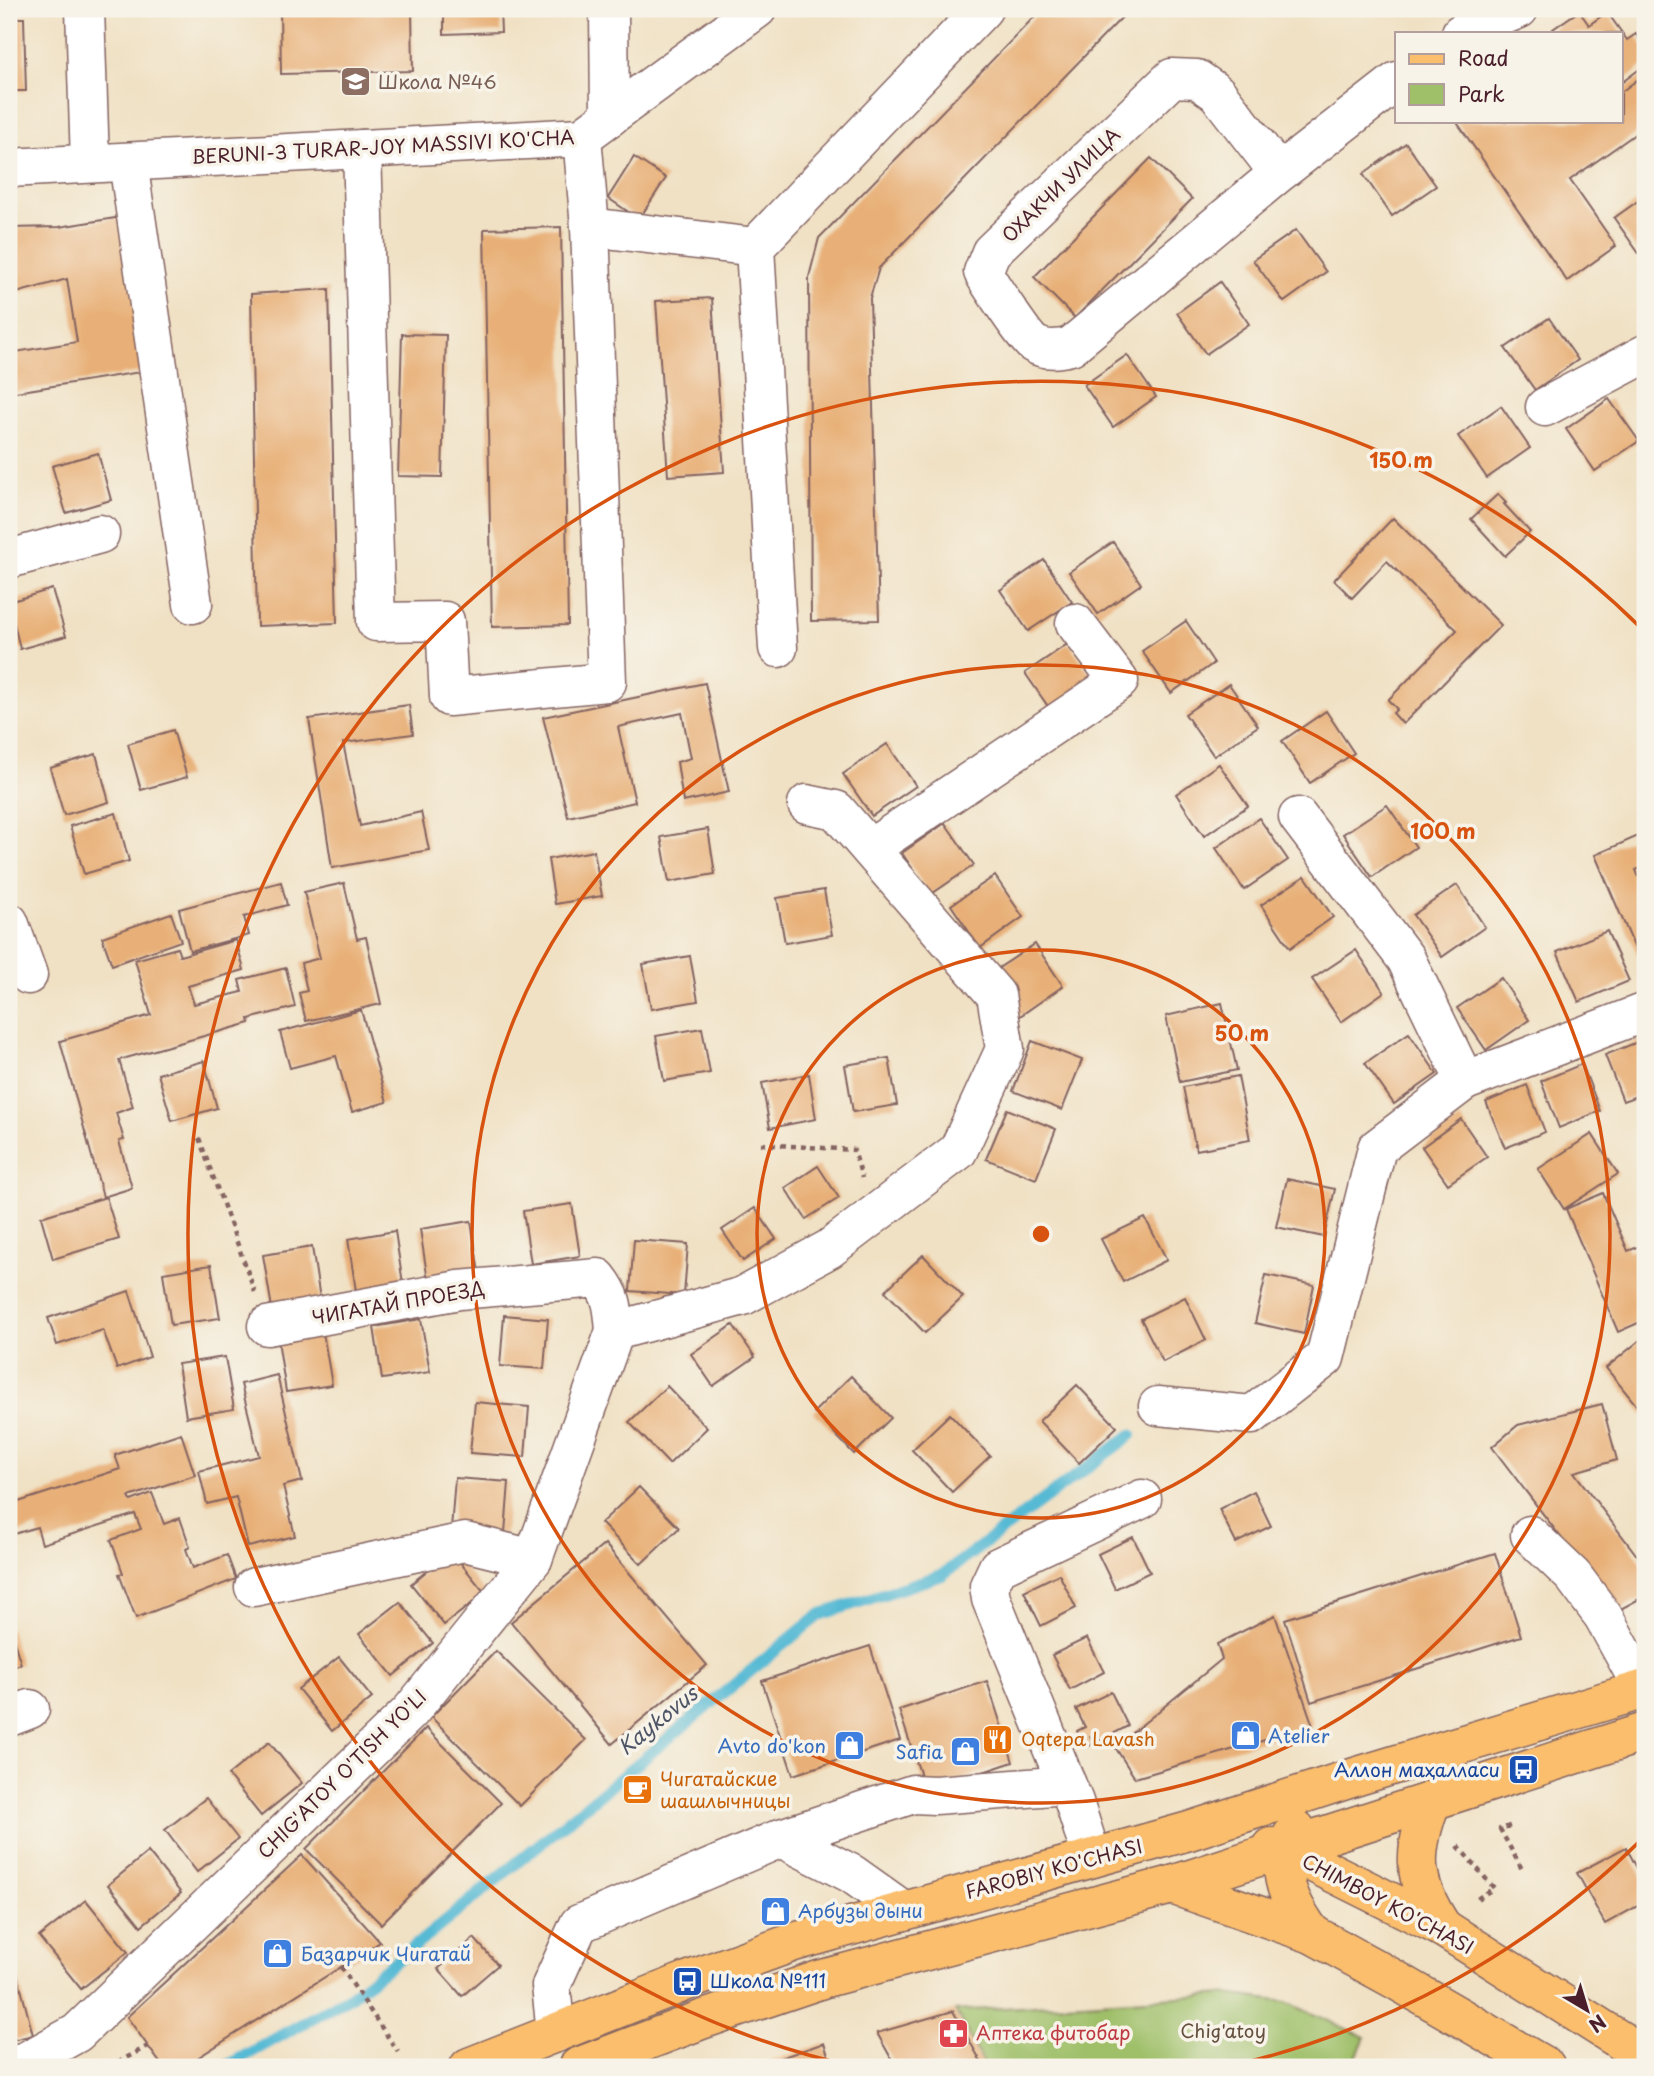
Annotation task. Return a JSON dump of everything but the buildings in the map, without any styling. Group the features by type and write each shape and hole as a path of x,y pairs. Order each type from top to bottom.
{"main road":[{"name":"FAROBIY KO'CHASI","path":"469,2067 794,1942 1189,1831 1358,1776 1644,1689"},
{"path":"578,2067 701,2020 822,1979 1172,1885 1645,1732"},
{"path":"1312,1934 1290,1901 1284,1874 1285,1849 1299,1823 1322,1800 1358,1776"},
{"path":"1432,1800 1421,1830 1418,1868 1421,1888 1430,1909 1457,1916"},
{"name":"CHIMBOY KO'CHASI","path":"1189,1831 1285,1849 1457,1916 1645,2056"},
{"path":"1172,1885 1312,1934 1546,2067"}],"street":[{"path":"85,9 90,163"},
{"path":"362,149 376,622 445,621 449,697 607,682 590,227 596,127 609,9"},
{"path":"596,127 757,9"},
{"path":"778,648 755,247 983,9"},
{"path":"1463,32 1519,9"},
{"name":"ОХАКЧИ УЛИЦА","path":"1279,173 1217,93 1197,79 1172,78 991,252 983,272 989,284 1034,343 1056,350 1071,346 1279,173 1395,82"},
{"name":"BERUNI-3 TURAR-JOY MASSIVI KO'CHA","path":"9,169 362,149 596,127"},
{"path":"128,162 193,604"},
{"path":"590,227 755,247"},
{"path":"1545,407 1645,354"},
{"path":"9,559 100,534"},
{"path":"871,848 1119,681 1075,623"},
{"path":"615,1331 743,1296 829,1249 958,1151 1006,1049 996,995 836,810 807,804"},
{"path":"1298,817 1406,959 1465,1081"},
{"path":"9,922 28,975"},
{"path":"1158,1406 1252,1415 1325,1358 1377,1148 1465,1081 1645,1012"},
{"name":"ЧИГАТАЙ ПРОЕЗД","path":"267,1326 458,1290 598,1278 609,1292 613,1303 615,1331"},
{"name":"CHIG'ATOY O'TISH YO'LI","path":"9,2066 28,2060 77,2033 410,1712 533,1559 615,1331"},
{"path":"1092,1858 1067,1785 991,1599 989,1586 998,1567 1142,1499"},
{"path":"1530,1535 1573,1576 1603,1616 1644,1689"},
{"path":"254,1587 465,1542 533,1559"},
{"path":"555,2033 551,1986 579,1924 781,1838 913,1794 935,1795 1067,1785"},
{"path":"781,1838 852,1874 904,1911"}],"path":[{"path":"199,1138 267,1326"},
{"path":"761,1144 854,1150 873,1216"},
{"path":"1510,1826 1500,1829 1523,1871"},
{"path":"1451,1838 1494,1888 1457,1916"},
{"path":"341,1967 398,2052"},
{"path":"109,2067 117,2066 148,2046"}],"green space":[{"name":"Chig'atoy","path":"1227,1994 1286,2002 1365,2037 1352,2067 986,2067 955,2011"}],"waterway":[{"name":"Kaykovus","path":"225,2067 348,1998 819,1615 942,1575 1131,1435"}],"place":[{"name":"Школа №46","path":"355,82"},
{"name":"Atelier","path":"1245,1736"},
{"name":"Oqtepa Lavash","path":"998,1739"},
{"name":"Avto do'kon","path":"849,1746"},
{"name":"Safia","path":"966,1752"},
{"name":"Аллон маҳалласи","path":"1523,1770"},
{"name":"Чигатайские шашлычницы","path":"637,1790"},
{"name":"Aрбузы дыни","path":"775,1911"},
{"name":"Базарчик Чигатай","path":"278,1954"},
{"name":"Школа №111","path":"687,1981"},
{"name":"Аптека фитобар","path":"953,2033"}]}
